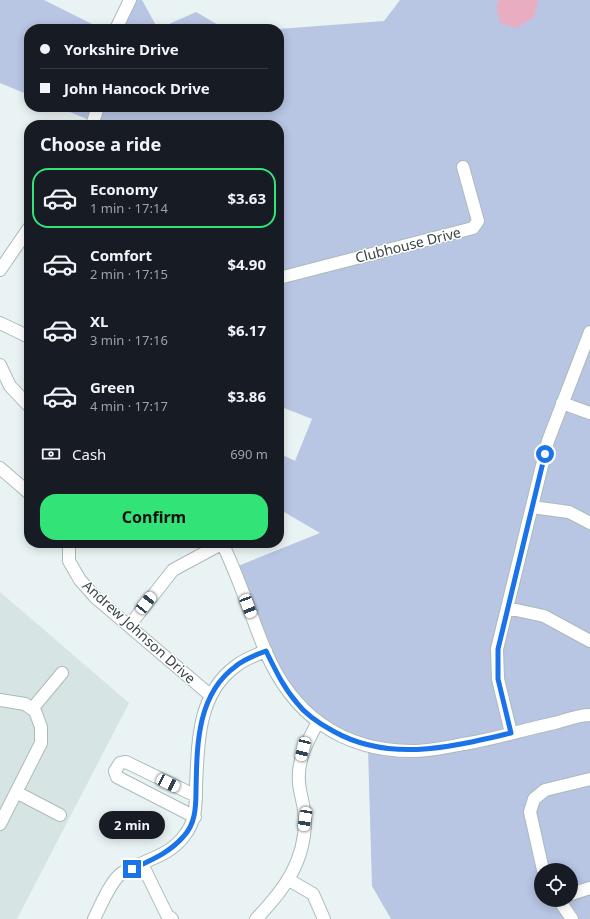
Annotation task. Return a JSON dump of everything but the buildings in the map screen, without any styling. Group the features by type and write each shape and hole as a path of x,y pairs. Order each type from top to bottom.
{"street":[{"path":"118,24 130,0"},
{"name":"Clubhouse Drive","path":"284,277 473,228 478,221 463,167"},
{"path":"0,270 24,235"},
{"path":"0,323 24,335"},
{"path":"511,733 498,679 498,649 548,441 590,332"},
{"path":"0,365 10,386 24,401"},
{"path":"562,403 590,412"},
{"path":"0,468 24,489"},
{"path":"532,507 569,512 590,523"},
{"name":"Andrew Johnson Drive","path":"69,548 69,561 80,580 96,598 210,695"},
{"path":"129,626 173,570 213,548"},
{"path":"224,548 266,651 279,678 297,704 318,722 339,735 367,746 406,751 436,749 590,715"},
{"path":"507,608 544,616 590,641"},
{"path":"94,919 112,885 121,874 162,855 184,836 195,817 198,738 210,695 220,680 236,665 266,651"},
{"path":"32,709 62,673"},
{"path":"0,700 25,704 35,712 42,727 41,743 0,824"},
{"path":"256,919 274,901 289,880 300,851 305,819 299,783 299,765 303,749 318,722"},
{"path":"195,817 117,777 115,772 120,763 126,762 196,796"},
{"path":"541,863 530,812 534,799 545,790 590,779"},
{"path":"16,792 60,814"},
{"path":"142,864 167,915 172,919"},
{"path":"289,880 313,894 324,919"},
{"path":"578,892 590,888"},
{"path":"564,907 572,919"}],"shaded area":[{"path":"0,0 44,0 92,24 24,24 24,93 0,83"},
{"path":"132,0 142,0 155,24 120,24"},
{"path":"400,0 590,0 590,919 391,919 372,886 368,749 301,710 244,600 233,568 320,533 284,512 284,456 295,461 312,419 284,408 284,120 89,120 70,112 284,112 284,29 384,21"},
{"path":"500,0 538,0 534,17 516,28 500,23 496,4"},
{"path":"196,12 216,24 169,24"},
{"path":"0,592 129,703 17,919 0,919"}],"route":[{"path":"132,869 162,855 184,836 195,817 198,738 210,696 220,680 236,665 266,651 279,678 297,704 318,722 339,735 367,746 400,751 428,750 471,743 511,733 502,701 498,679 498,649 545,454"}]}
